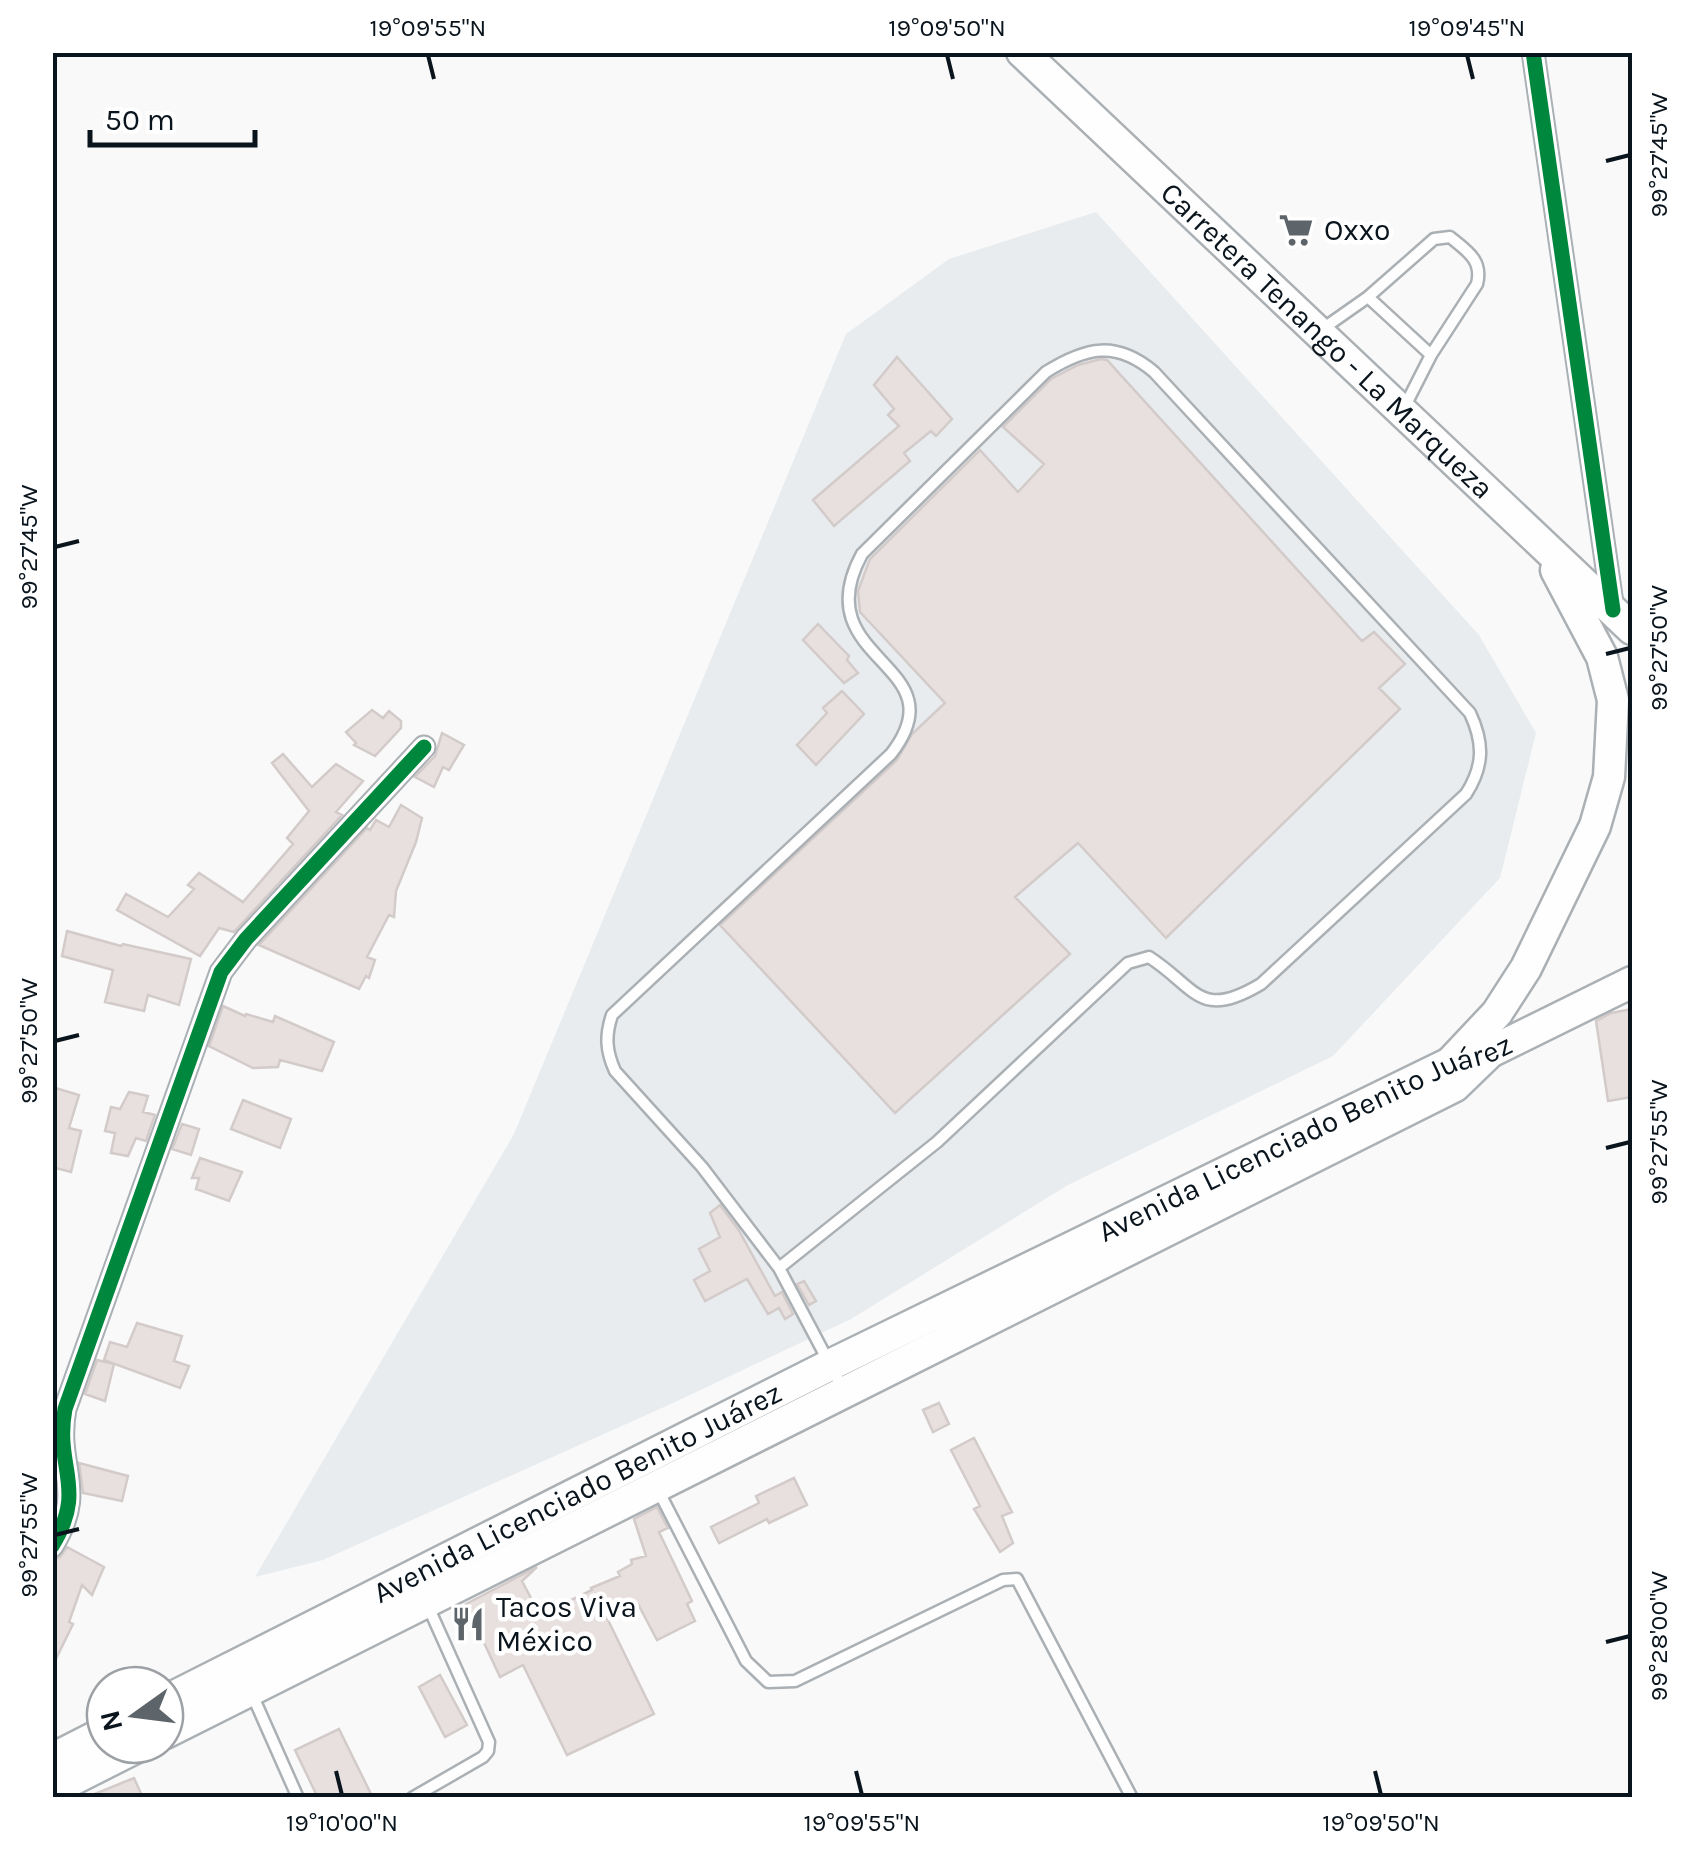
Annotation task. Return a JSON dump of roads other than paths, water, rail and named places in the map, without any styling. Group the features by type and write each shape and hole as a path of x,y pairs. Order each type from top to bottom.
{"main road":[{"name":"Carretera Tenango - La Marqueza","path":"1022,52 1623,619"},
{"path":"1450,1063 1496,1012 1526,968 1595,826 1610,777 1613,700 1602,657 1539,540"},
{"path":"1488,1054 1632,982"},
{"name":"Avenida Licenciado Benito Juárez","path":"185,1719 245,1677 1450,1063 1488,1054"},
{"name":"Avenida Licenciado Benito Juárez","path":"420,1590 657,1488 838,1378 1455,1086 1488,1054"},
{"name":"Avenida Licenciado Benito Juárez","path":"185,1695 245,1677"},
{"path":"52,1759 85,1742"},
{"path":"52,1790 101,1765"}],"street":[{"path":"1533,52 1623,619"},
{"path":"52,1546 70,1506 61,1440 64,1410 221,972 246,939 424,747"}],"lane":[{"path":"1319,332 1368,297 1434,240 1450,237 1475,258 1480,274 1477,284 1402,411"},
{"path":"1368,297 1431,356"},
{"path":"779,1268 938,1142 1128,962 1149,958 1206,1000 1242,996 1261,984 1466,794 1478,776 1482,754 1470,713 1154,372 1139,359 1122,352 1098,350 1080,354 1046,372 862,554 850,575 846,598 852,623 910,699 912,717 906,736 612,1015 606,1033 608,1055 615,1071 702,1167 779,1268 838,1378"},
{"path":"657,1488 746,1661 768,1682 795,1681 1003,1580 1017,1578 1132,1798"},
{"path":"412,1798 483,1757 489,1742 420,1590"},
{"path":"245,1677 298,1798"}],"place":[{"name":"Oxxo","path":"1296,230"},
{"name":"Tacos Viva México","path":"468,1624"}]}
